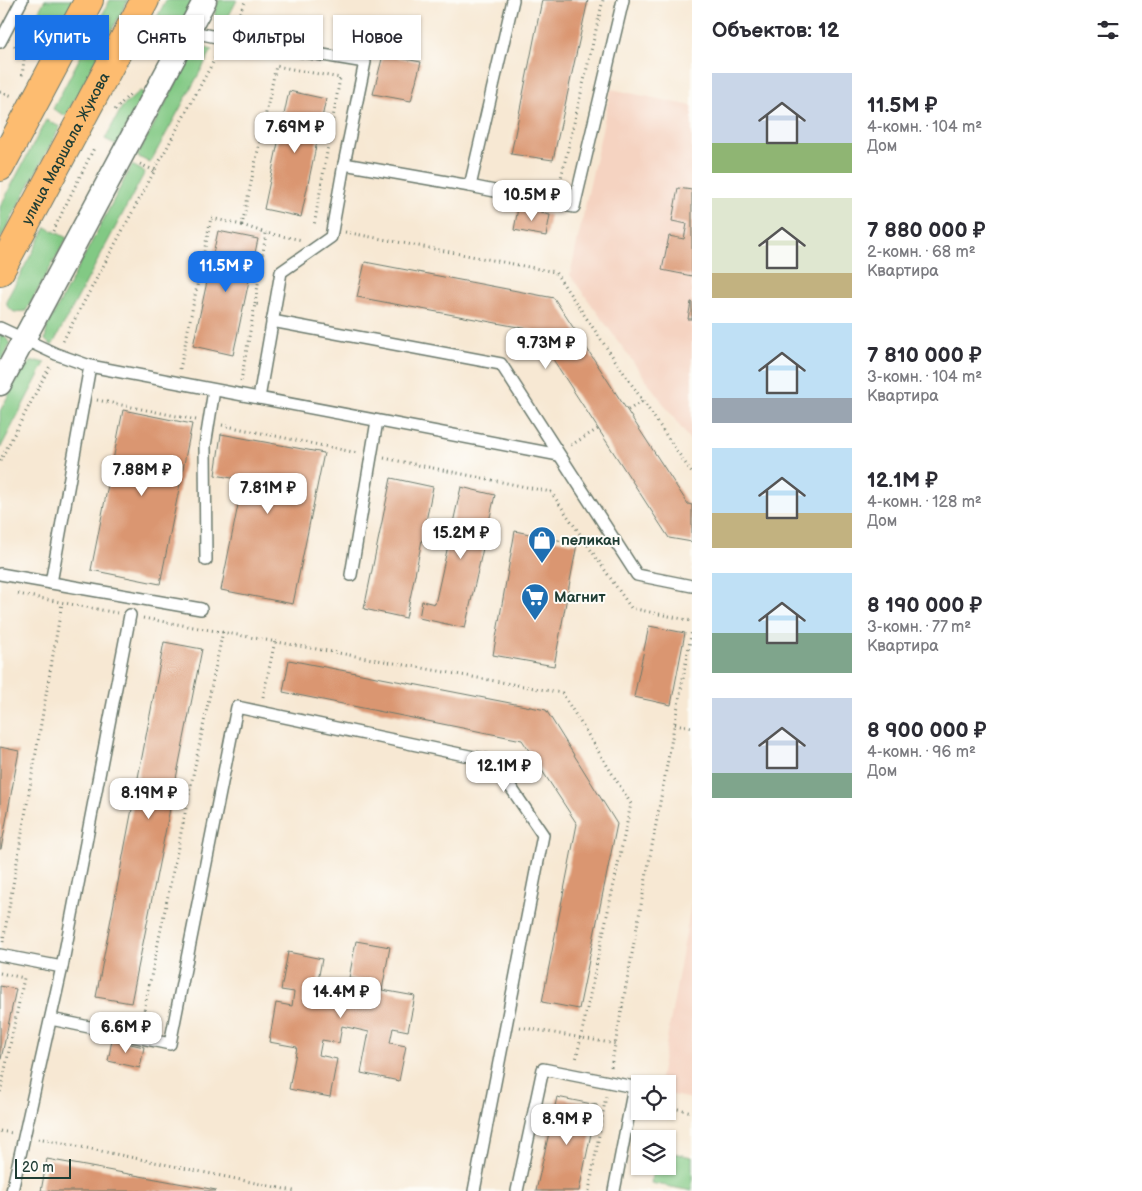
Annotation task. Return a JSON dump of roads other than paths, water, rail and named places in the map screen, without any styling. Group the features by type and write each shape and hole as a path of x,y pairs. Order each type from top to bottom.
{"main road":[{"path":"0,168 88,0"},
{"name":"улица Маршала Жукова","path":"0,271 145,0"}],"street":[{"path":"197,15 205,0"},
{"path":"0,384 172,60"}],"lane":[{"path":"1,41 22,0"},
{"path":"470,186 513,0"},
{"path":"344,164 470,186 574,207 624,0"},
{"path":"204,34 365,62 331,237 281,272 259,398"},
{"path":"272,321 501,364 637,575 692,586"},
{"path":"0,328 56,354 90,366 559,455"},
{"path":"51,583 90,366"},
{"path":"206,560 205,446 214,390"},
{"path":"351,575 377,421"},
{"path":"0,574 201,609"},
{"path":"12,1191 62,967 130,615"},
{"path":"51,1019 170,1044 236,707 493,761 543,834 474,1191"},
{"path":"1,955 62,967"},
{"path":"517,1191 543,1069 634,1087 614,1191"}],"place":[{"name":"пеликан","path":"542,564"},
{"name":"Магнит","path":"535,621"}]}
